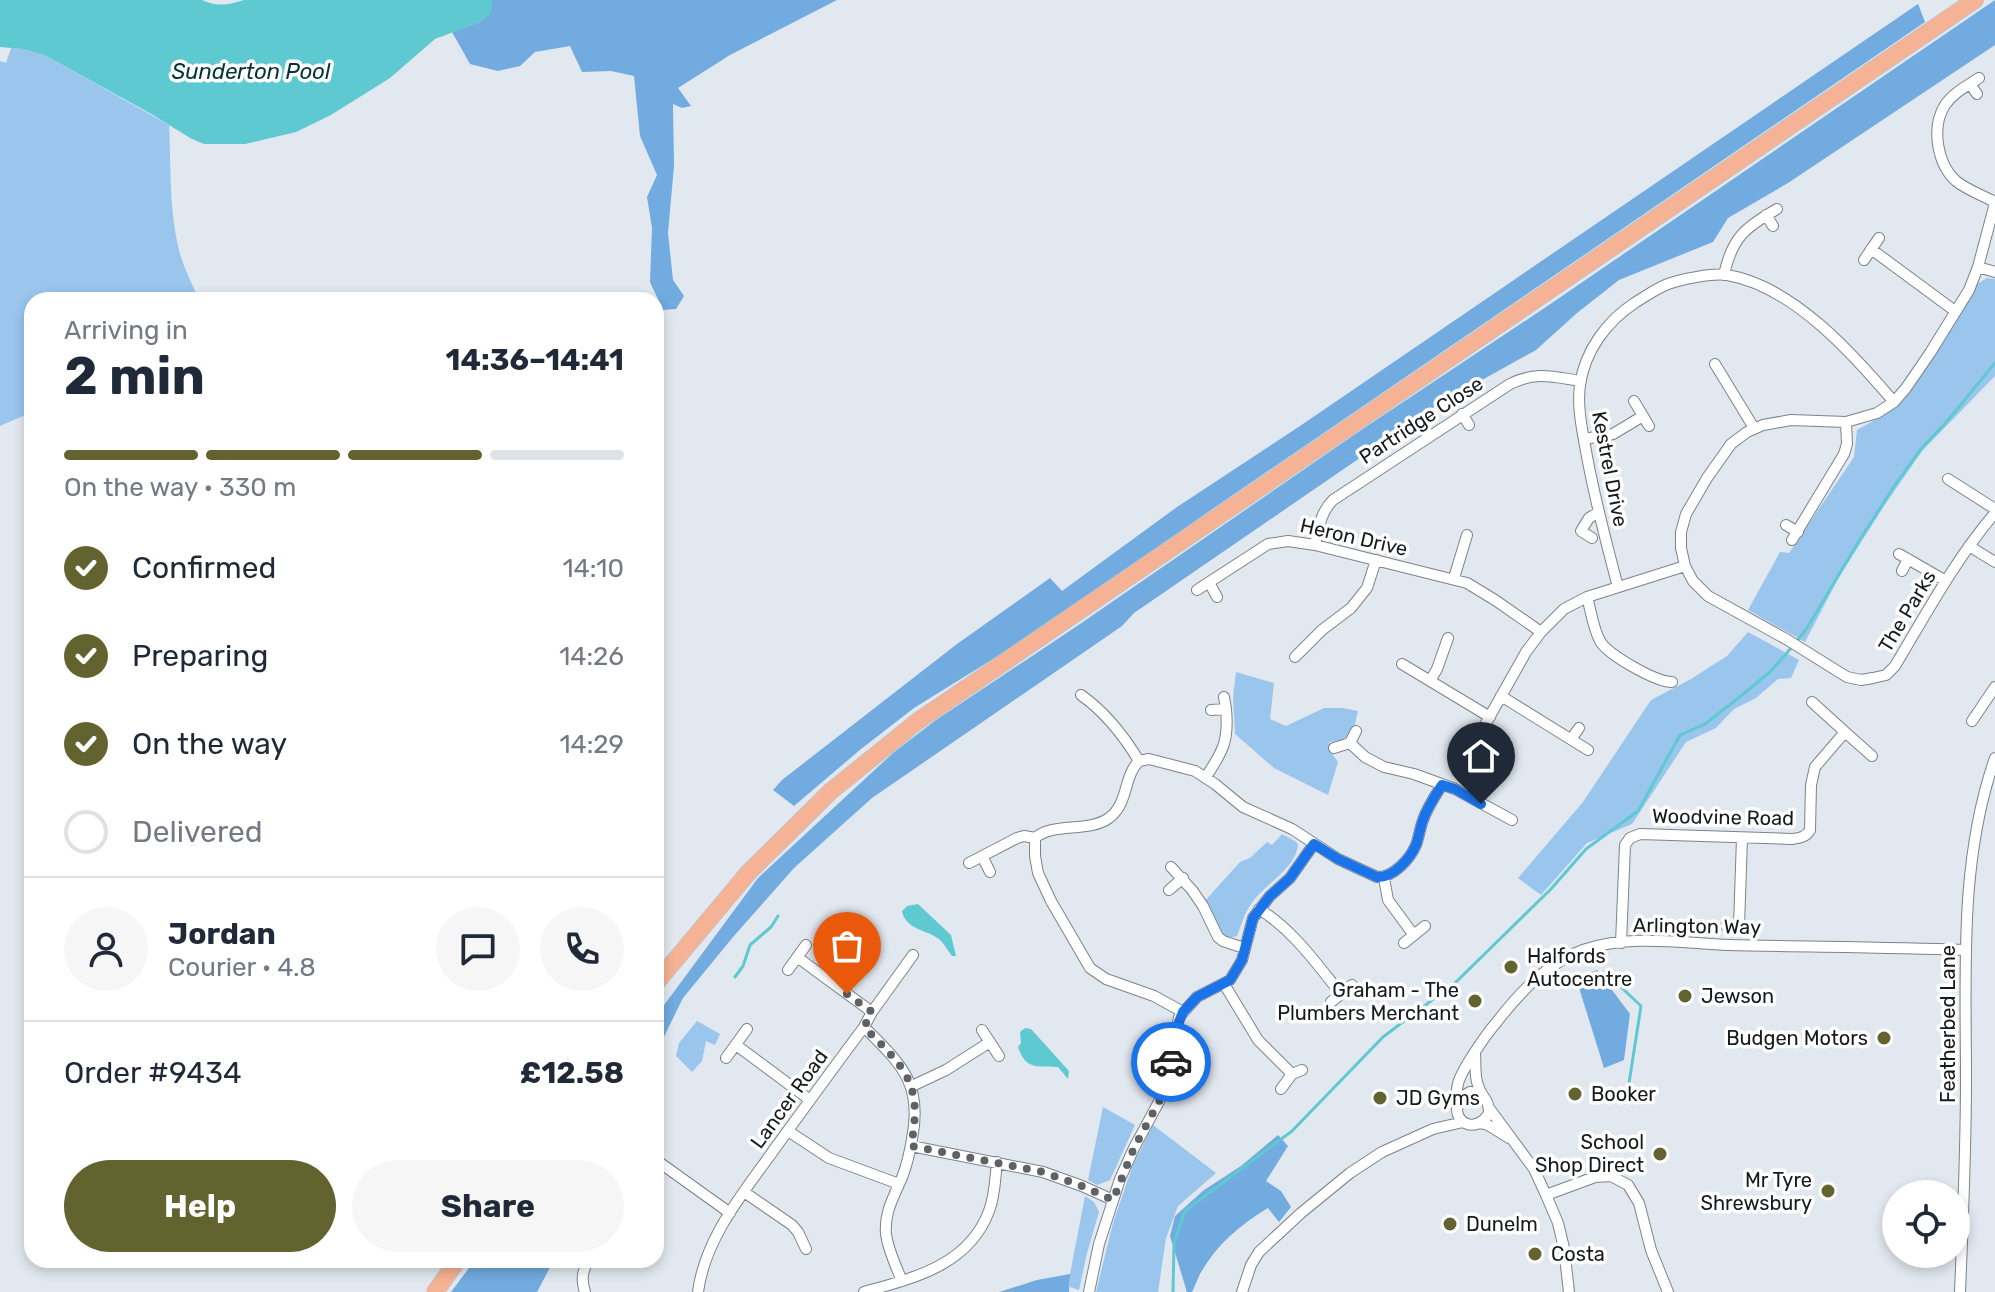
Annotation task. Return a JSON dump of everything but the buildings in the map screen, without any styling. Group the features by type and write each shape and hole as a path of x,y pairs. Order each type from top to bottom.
{"highway":[{"path":"664,973 748,873 831,791 918,721 1975,0"},
{"path":"435,1292 452,1268"}],"street":[{"path":"1472,748 1526,652 1564,609 1587,597 1685,566 1681,532 1686,514 1731,444 1754,428 1772,422 1846,422 1877,413 1894,402 1906,388 1969,290 1995,202 1955,180 1946,168 1938,147 1939,119 1944,106 1974,81 1977,94"},
{"path":"1724,275 1728,256 1737,239 1748,227 1777,209"},
{"path":"1766,215 1773,226"},
{"path":"1864,260 1879,238"},
{"path":"1871,249 1955,311"},
{"path":"1978,267 1995,272"},
{"name":"Kestrel Drive","path":"1618,587 1579,412 1581,381 1592,347 1627,308 1666,285 1724,275 1743,279 1775,293 1838,340 1894,402"},
{"path":"1715,364 1727,374 1754,428"},
{"name":"Partridge Close","path":"1315,545 1321,517 1333,500 1510,384 1541,375 1581,381"},
{"path":"1584,439 1613,434 1646,421 1634,401"},
{"path":"1462,414 1469,425"},
{"path":"1786,525 1795,536 1844,454 1846,422"},
{"path":"1948,479 1957,491 1995,511"},
{"name":"The Parks","path":"1685,566 1693,581 1708,596 1847,677 1861,680 1886,675 1895,666 1946,581 1995,511"},
{"path":"1592,538 1576,528 1599,512"},
{"path":"1454,578 1469,552 1467,535"},
{"name":"Heron Drive","path":"1197,590 1268,544 1288,541 1454,578 1480,590 1541,632"},
{"path":"1969,546 1995,562"},
{"path":"1902,571 1904,557 1946,581"},
{"path":"1295,657 1322,630 1351,608 1367,588 1376,560"},
{"path":"1209,582 1217,597"},
{"path":"1587,597 1598,638 1608,651 1663,685"},
{"path":"1430,681 1448,638"},
{"path":"1402,664 1490,717"},
{"path":"1972,721 1984,714 1995,687"},
{"path":"1081,695 1111,722 1139,761"},
{"path":"1501,696 1588,750"},
{"path":"1206,777 1225,743 1228,730 1224,697"},
{"path":"1812,702 1872,756"},
{"path":"1211,710 1226,709"},
{"path":"1572,738 1579,728"},
{"path":"1334,748 1350,743 1356,731"},
{"name":"Woodvine Road","path":"1621,943 1625,845 1630,838 1640,834 1804,837 1810,830 1811,785 1815,767 1845,732"},
{"path":"1350,743 1365,757 1384,767 1455,789 1512,820"},
{"path":"1183,1012 1154,996 1106,979 1090,968 1038,873 1035,838 1042,832 1093,825 1110,817 1123,800 1132,771 1139,761 1149,759 1184,767 1206,777 1243,807 1292,829 1338,859 1384,878 1409,857 1423,819 1442,785"},
{"name":"Featherbed Lane","path":"1960,1292 1966,1110 1964,950 1973,843 1994,766"},
{"path":"969,863 1017,838 1035,838"},
{"path":"1739,926 1742,838"},
{"path":"1089,1292 1099,1244 1113,1200 1134,1148 1162,1096 1183,1012 1197,997 1224,984 1235,972 1242,960 1250,925 1259,909 1290,878 1314,844"},
{"path":"982,856 990,872"},
{"path":"1171,867 1203,906 1218,937 1244,948"},
{"path":"1169,890 1183,878"},
{"path":"1384,878 1388,900 1413,934"},
{"path":"1259,909 1292,936 1341,994"},
{"path":"1404,943 1425,926"},
{"path":"1726,926 1752,927"},
{"name":"Arlington Way","path":"1456,1106 1457,1084 1489,1031 1519,995 1560,961 1585,949 1655,941 1964,950"},
{"path":"788,970 806,945"},
{"name":"Lancer Road","path":"698,1292 704,1263 730,1213 913,955"},
{"path":"797,957 872,1012"},
{"path":"1224,984 1258,1040 1297,1072 1281,1089"},
{"path":"1331,1002 1352,985"},
{"path":"864,1027 901,1066 912,1086 916,1104 911,1146 904,1174 889,1205 886,1234 902,1281"},
{"path":"726,1058 747,1029"},
{"path":"982,1030 999,1056"},
{"path":"912,1086 946,1070 990,1042"},
{"path":"736,1045 810,1100"},
{"path":"1475,1054 1477,1084 1481,1094 1534,1169 1558,1223 1569,1292"},
{"path":"1433,1129 1464,1094 1481,1094"},
{"path":"1456,1106 1457,1115 1463,1122"},
{"path":"1242,1292 1259,1252 1350,1173 1382,1152 1433,1129 1463,1122 1480,1123 1487,1117 1489,1108"},
{"path":"1480,1123 1514,1142"},
{"path":"788,1131 829,1158 899,1184"},
{"path":"911,1146 1043,1172 1113,1200"},
{"path":"864,1292 902,1281 953,1259 974,1239 990,1210 997,1162"},
{"path":"664,1166 730,1213"},
{"path":"1546,1195 1595,1177 1611,1176 1628,1185 1639,1203 1651,1250 1668,1292"},
{"path":"744,1192 792,1225 806,1249"},
{"path":"585,1268 582,1278 585,1292"}],"shaded area":[{"path":"492,0 837,0 730,55 678,88 691,106 682,108 673,104 674,166 668,233 673,280 684,296 676,309 664,310 664,292 655,292 650,282 652,228 647,197 657,175 640,136 634,76 611,71 582,72 570,46 535,52 520,66 498,71 470,64 452,32 480,22 492,9"},
{"path":"1995,0 1995,45 1788,183 1728,218 1713,242 1619,280 1536,350 1437,405 872,798 794,868 733,937 683,998 664,1037 664,1005 758,878 894,752 936,720"},
{"path":"1918,4 1925,22 1065,612 914,708 794,806 773,790 957,644 1050,578 1062,591 1177,507"},
{"path":"11,48 46,56 169,125 175,231 182,260 196,292 24,292 24,416 0,426 0,61 6,63"},
{"path":"1987,278 1995,279 1995,376 1922,451 1839,577 1805,642 1748,610 1780,552 1789,553 1854,457 1857,430 1887,413 1914,383 1977,284"},
{"path":"1748,632 1799,660 1791,678 1778,679 1756,698 1734,709 1716,728 1686,742 1632,824 1587,843 1541,895 1518,878 1583,802 1651,700 1727,656"},
{"path":"1236,672 1274,683 1270,719 1286,726 1324,708 1358,711 1354,728 1343,740 1329,742 1338,762 1328,795 1274,768 1235,734 1233,697"},
{"path":"1282,834 1298,844 1293,860 1251,904 1237,936 1230,937 1219,932 1204,902 1240,862 1250,858 1267,842 1272,845"},
{"path":"1597,970 1630,1014 1624,1060 1604,1068 1576,978"},
{"path":"697,1021 720,1034 715,1045 706,1041 702,1061 692,1072 676,1056 679,1043"},
{"path":"1103,1107 1135,1125 1110,1180 1097,1185 1088,1180"},
{"path":"1153,1125 1216,1173 1178,1206 1166,1238 1158,1292 1096,1292 1113,1223 1133,1165"},
{"path":"1278,1135 1288,1146 1266,1181 1281,1191 1291,1207 1279,1222 1268,1208 1238,1229 1213,1254 1192,1292 1187,1292 1170,1236 1175,1216 1204,1190 1241,1166"},
{"path":"1085,1196 1094,1202 1099,1212 1079,1290 1070,1287 1070,1274"},
{"path":"469,1268 550,1268 537,1292 451,1292"},
{"path":"1070,1274 1069,1292 999,1292 1037,1280"}],"water":[{"name":"Sunderton Pool","path":"0,0 202,0 223,4 244,0 492,0 492,9 480,22 435,39 390,78 331,115 296,132 245,144 204,144 46,56 23,49 0,47"},
{"path":"918,904 951,935 956,956 952,956 939,939 907,922 902,911 907,906"},
{"path":"1025,1028 1031,1029 1069,1071 1068,1079 1058,1067 1033,1065 1025,1060 1018,1047 1021,1043 1020,1032"}],"waterway":[{"path":"1797,641 1895,485 1921,449 1995,363"},
{"path":"1173,1292 1174,1243 1185,1211 1292,1131 1383,1037 1456,982 1551,889 1586,849 1638,811 1680,735 1705,724 1746,692 1771,671 1792,647"},
{"path":"735,977 743,966 750,945 771,927 778,916"},
{"path":"1605,972 1641,1006 1629,1083"}],"way so far":[{"path":"847,994 872,1012 864,1027 901,1066 912,1086 916,1104 911,1146 1043,1172 1113,1200 1134,1148 1162,1096 1171,1062"}],"place":[{"name":"Halfords Autocentre","path":"1511,967"},
{"name":"Jewson","path":"1685,996"},
{"name":"Graham - The Plumbers Merchant","path":"1475,1001"},
{"name":"Budgen Motors","path":"1884,1038"},
{"name":"Booker","path":"1575,1094"},
{"name":"JD Gyms","path":"1380,1098"},
{"name":"School Shop Direct","path":"1660,1154"},
{"name":"Mr Tyre Shrewsbury","path":"1828,1191"},
{"name":"Dunelm","path":"1450,1224"},
{"name":"Costa","path":"1535,1254"}],"route":[{"path":"1171,1062 1179,1017 1197,997 1230,980 1242,960 1253,918 1270,896 1290,878 1314,844 1338,859 1384,878 1409,857 1423,819 1442,785 1481,804"}]}
